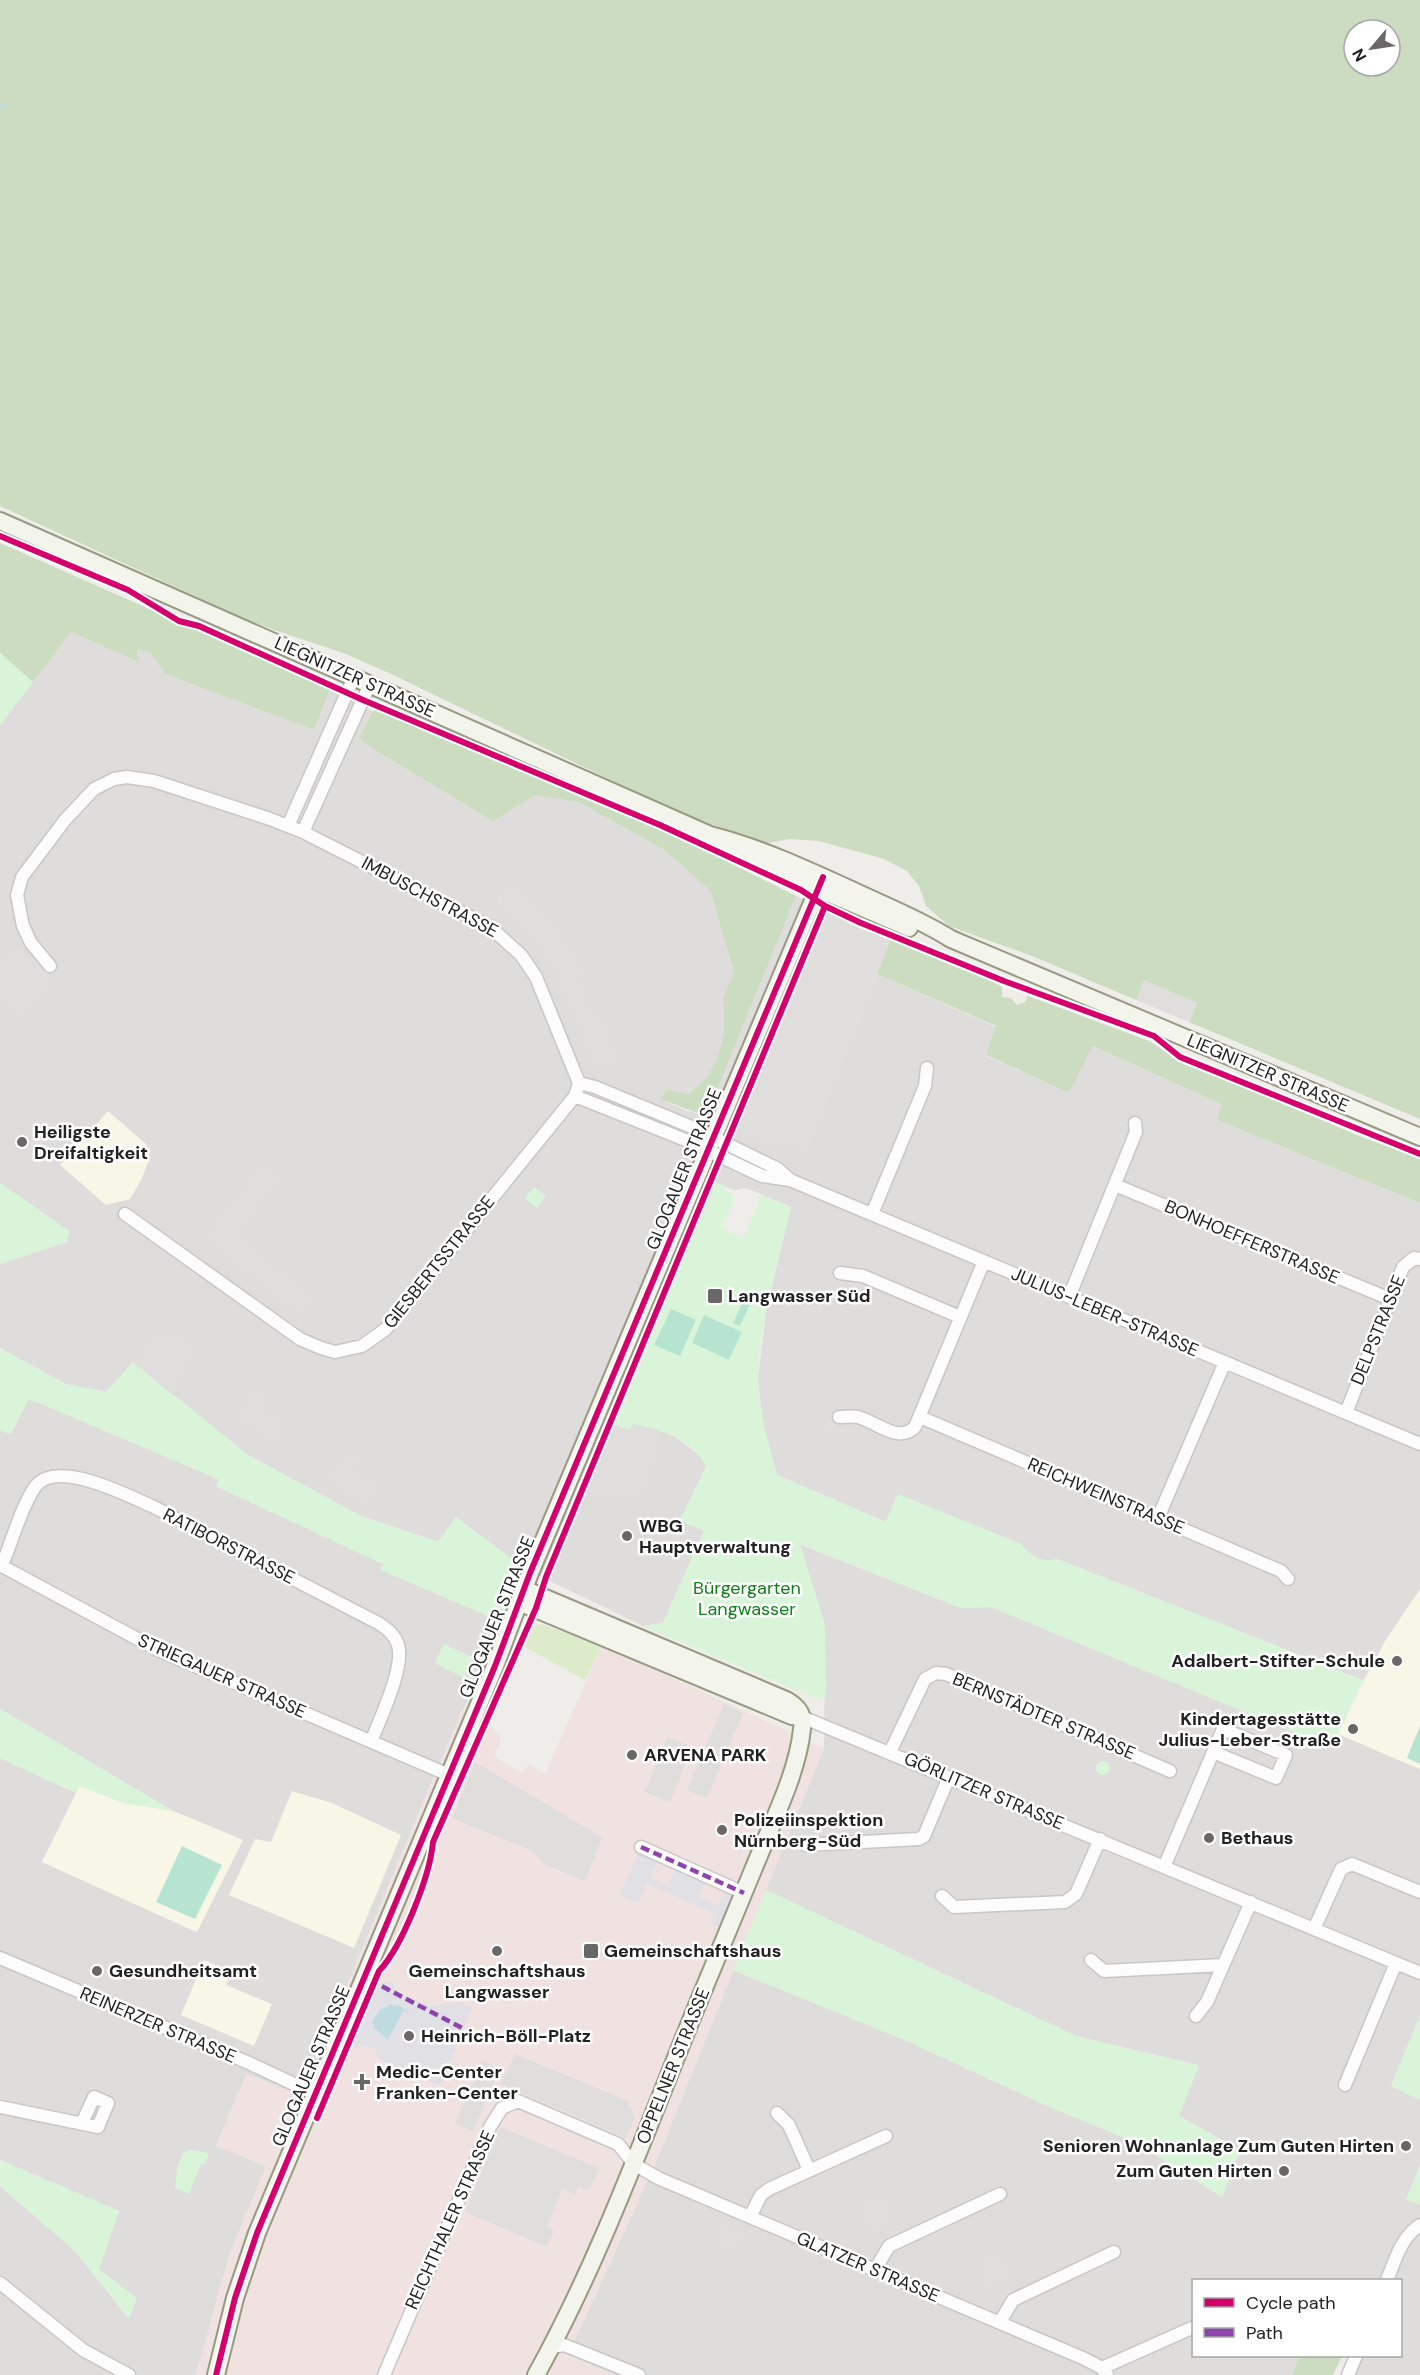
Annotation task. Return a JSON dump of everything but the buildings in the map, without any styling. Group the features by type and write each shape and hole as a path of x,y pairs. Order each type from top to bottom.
{"street":[{"name":"LIEGNITZER STRASSE","path":"0,521 710,835 738,854 820,883 925,934 951,939 1420,1137"},
{"path":"288,826 354,677"},
{"path":"303,832 370,684"},
{"name":"IMBUSCHSTRASSE","path":"50,966 31,943 20,918 17,895 22,877 83,799 104,783 126,777 154,782 303,832 481,922 502,936 521,956 536,977 579,1083"},
{"name":"GLOGAUER STRASSE","path":"216,2375 247,2260 449,1775 521,1595 820,883"},
{"path":"872,1215 925,1086 927,1068"},
{"path":"579,1083 595,1087 709,1144 575,1096 579,1083"},
{"name":"GIESBERTSSTRASSE","path":"125,1214 300,1339 335,1352 349,1350 362,1346 386,1329 575,1096"},
{"path":"1069,1297 1136,1132 1135,1123"},
{"name":"JULIUS-LEBER-STRASSE","path":"709,1144 762,1176 790,1180 1420,1444"},
{"name":"BONHOEFFERSTRASSE","path":"1115,1185 1390,1299"},
{"name":"DELPSTRASSE","path":"1346,1413 1403,1267 1414,1258 1420,1259"},
{"path":"839,1417 857,1417 900,1435 908,1433 920,1418 984,1261"},
{"path":"840,1273 863,1276 960,1317"},
{"path":"1158,1518 1225,1362"},
{"name":"REICHWEINSTRASSE","path":"920,1418 1281,1571 1288,1579"},
{"name":"RATIBORSTRASSE","path":"1,1565 34,1488 49,1477 65,1475 121,1492 152,1506 380,1624 392,1633 399,1646 399,1665 372,1740"},
{"name":"STRIEGAUER STRASSE","path":"1,1565 158,1650 449,1775"},
{"name":"GÖRLITZER STRASSE","path":"521,1595 786,1700 798,1708 802,1717 1420,1973"},
{"name":"BERNSTÄDTER STRASSE","path":"890,1752 925,1678 936,1673 946,1674 1170,1771"},
{"name":"OPPELNER STRASSE","path":"536,2375 592,2264 744,1893 788,1781 800,1740 802,1717"},
{"path":"1164,1866 1213,1752 1223,1729 1286,1755 1276,1778 1213,1752"},
{"path":"806,1845 919,1839 924,1836 949,1777"},
{"path":"942,1896 954,1907 1065,1902 1076,1894 1100,1839"},
{"path":"641,1846 744,1893"},
{"path":"1314,1929 1341,1869 1352,1864 1420,1892"},
{"path":"1196,2016 1207,2002 1251,1902"},
{"name":"REINERZER STRASSE","path":"0,1958 249,2062 315,2094"},
{"path":"1091,1960 1104,1971 1223,1965"},
{"path":"1345,2085 1396,1963"},
{"name":"REICHTHALER STRASSE","path":"384,2375 490,2127 502,2108 518,2101 618,2144 634,2164"},
{"path":"0,2107 82,2123"},
{"path":"777,2113 789,2125 809,2170"},
{"path":"750,2217 761,2196 769,2189 886,2136"},
{"name":"GLATZER STRASSE","path":"634,2164 658,2178 1000,2322 1105,2371"},
{"path":"875,2270 889,2246 1000,2194"},
{"path":"1388,2279 1415,2228"},
{"path":"1000,2322 1013,2300 1114,2252"},
{"path":"0,2283 82,2350 129,2375"},
{"path":"1105,2371 1192,2328"},
{"path":"552,2347 564,2345 639,2375"},
{"path":"1348,2375 1355,2357"}],"shaded area":[{"path":"71,632 138,662 137,649 150,653 165,674 314,730 330,689 372,711 359,737 535,795 578,802 663,849 710,890 734,973 723,997 724,1031 717,1060 706,1078 687,1094 667,1089 660,1099 687,1111 703,1115 710,1107 796,896 831,913 738,1122 745,1125 742,1132 773,1145 776,1139 805,1151 877,974 996,1027 986,1056 1069,1093 1091,1046 1223,1104 1217,1120 1420,1203 1420,1589 1363,1680 1057,1559 1047,1562 1027,1553 1021,1544 898,1495 886,1522 777,1475 763,1424 758,1379 766,1311 791,1207 746,1188 735,1190 716,1183 633,1424 667,1431 702,1457 706,1467 680,1520 704,1531 663,1623 643,1626 525,1569 456,1517 438,1542 361,1516 248,1455 133,1362 106,1392 66,1384 0,1348 0,1264 67,1242 69,1231 0,1183 0,725"},
{"path":"510,881 557,928 569,945 586,975 580,981 592,1015 600,1013 620,1061 596,1071 555,973 535,940 499,908 497,894"},
{"path":"831,913 891,939 805,1151 776,1139 773,1146 742,1133 744,1125 738,1122"},
{"path":"14,945 56,979 21,1022 0,995 0,962"},
{"path":"1144,980 1197,1003 1189,1022 1136,1000"},
{"path":"108,1111 146,1144 149,1160 130,1199 106,1205 60,1165"},
{"path":"263,1163 282,1179 237,1235 313,1297 298,1315 203,1238"},
{"path":"160,1330 168,1336 174,1330 200,1352 175,1381 176,1388 171,1394 133,1362"},
{"path":"257,1386 269,1396 261,1405 287,1427 272,1446 233,1414"},
{"path":"29,1398 220,1480 216,1486 383,1564 381,1570 502,1622 437,1769 301,2096 247,2074 216,2145 266,2166 229,2256 196,2375 0,2375 0,2186 75,2251 128,2318 136,2298 98,2269 119,2211 0,2160 0,1758 76,1793 42,1862 196,1932 243,1840 173,1811 0,1709 0,1430 11,1434"},
{"path":"827,1421 847,1430 843,1438 824,1429"},
{"path":"633,1424 660,1430 653,1452 660,1455 638,1503 613,1492 609,1501 589,1492 618,1426 630,1431"},
{"path":"351,1450 363,1459 356,1468 381,1488 365,1509 327,1479"},
{"path":"799,1544 961,1608 991,1607 1327,1746 1338,1734 1420,1769 1420,2016 1391,2086 1420,2100 1420,2165 1407,2199 1420,2205 1420,2375 1347,2375 1353,2357 1402,2357 1402,2279 1192,2279 1192,2357 1300,2357 1292,2375 614,2375 568,2355 657,2160 733,1970 907,2041 1050,2107 1137,2143 1222,2197 1240,2150 1179,2116 1198,2065 1076,2036 766,1890 824,1748 825,1625"},
{"name":"Adalbert-Stifter-Schule","path":"1420,1589 1420,1769 1338,1734 1384,1643"},
{"path":"602,1645 824,1748 657,2160 568,2355 614,2375 196,2375 229,2256 266,2166 216,2146 247,2074 301,2096 462,1710 489,1723 501,1739 495,1757 522,1773 529,1764 545,1774"},
{"path":"724,1704 743,1713 707,1798 687,1790"},
{"path":"667,1737 692,1747 670,1802 645,1792"},
{"path":"475,1762 602,1837 585,1881 544,1864 532,1851 452,1818"},
{"path":"80,1786 123,1803 173,1811 243,1840 197,1932 42,1862"},
{"path":"292,1791 332,1803 401,1835 354,1948 229,1895 255,1839 271,1842"},
{"path":"641,1847 660,1855 651,1877 668,1885 678,1863 708,1876 699,1897 718,1906 728,1884 736,1888 720,1927 710,1923 714,1913 647,1884 639,1903 620,1895"},
{"path":"204,1960 231,1972 226,1985 272,2004 254,2046 181,2015"},
{"name":"Heinrich-Böll-Platz","path":"392,1981 397,1992 430,2006 459,2002 472,2008 442,2083 438,2085 379,2059 375,2049 366,2045 355,2049 353,2044 377,1984"},
{"path":"515,2054 628,2101 635,2118 626,2138 501,2084"},
{"path":"482,2061 500,2068 473,2131 455,2124"},
{"path":"500,2127 599,2168 589,2191 578,2187 575,2194 562,2189 547,2227 554,2231 547,2247 465,2212"},
{"path":"883,2195 895,2223 871,2233 859,2206"},
{"path":"726,2222 731,2229 736,2226 742,2228 748,2241 728,2252 724,2247 718,2250 712,2241 718,2237 714,2230"},
{"path":"1001,2251 1013,2279 988,2289 976,2262"}],"green space":[{"path":"0,0 1420,0 1420,1119 1189,1022 1197,1003 1145,981 1136,1000 1032,956 949,926 926,906 919,886 907,871 884,859 819,841 791,839 767,843 705,822 621,785 346,654 253,623 0,506"},
{"path":"0,543 330,689 314,730 165,674 150,653 137,649 138,662 71,632 33,682 0,653"},
{"path":"0,653 33,682 0,725"},
{"path":"380,707 700,848 796,896 710,1107 703,1115 660,1099 667,1089 688,1094 706,1078 717,1060 724,1031 723,997 734,973 710,890 663,849 578,802 535,795 493,821 364,743 359,737 372,712"},
{"path":"891,939 986,977 1002,987 1002,997 1011,998 1017,1005 1025,1002 1028,996 1149,1041 1177,1059 1364,1138 1420,1158 1420,1203 1217,1120 1222,1104 1092,1046 1069,1093 986,1055 996,1026 877,974"},
{"path":"0,1183 69,1231 67,1242 0,1264"},
{"name":"Bürgergarten Langwasser","path":"716,1183 726,1186 724,1190 733,1194 734,1200 722,1228 743,1238 762,1195 791,1207 765,1316 759,1359 760,1404 777,1475 885,1522 898,1494 1021,1544 1036,1558 1057,1559 1363,1680 1338,1734 1327,1746 991,1607 961,1608 800,1544 825,1625 826,1694 820,1700 643,1626 663,1623 704,1531 680,1520 706,1467 694,1449 676,1437 633,1424 630,1431 613,1424"},
{"path":"534,1187 546,1196 537,1208 525,1198"},
{"path":"743,1301 750,1304 740,1326 733,1323"},
{"path":"671,1309 696,1320 680,1356 654,1345"},
{"path":"704,1315 742,1332 729,1360 692,1343"},
{"path":"0,1348 66,1384 106,1392 133,1362 248,1455 361,1516 438,1542 456,1517 525,1569 502,1622 381,1570 383,1564 216,1486 219,1479 29,1399 10,1434 0,1430"},
{"path":"540,1624 602,1645 585,1680 521,1645 529,1629"},
{"path":"444,1644 474,1658 465,1678 435,1663"},
{"path":"0,1709 173,1811 123,1803 80,1786 76,1793 0,1758"},
{"path":"1420,1726 1420,1764 1407,1758"},
{"path":"1100,1761 1106,1761 1110,1768 1106,1775 1100,1775 1096,1771 1096,1765"},
{"path":"182,1846 222,1865 195,1919 156,1902"},
{"path":"766,1890 1076,2036 1199,2066 1179,2116 1240,2150 1222,2197 1137,2143 1050,2107 907,2041 733,1970"},
{"path":"1420,2016 1420,2100 1391,2086"},
{"path":"189,2150 209,2153 205,2164 201,2163 189,2194 175,2188 177,2168 183,2153"},
{"path":"0,2160 119,2211 99,2269 137,2298 129,2318 75,2251 0,2186"},
{"path":"1420,2165 1420,2205 1406,2199"},
{"path":"1300,2357 1342,2357 1333,2375 1292,2375"}],"water":[{"path":"390,2005 400,2006 411,2014 403,2011 388,2040 376,2029 373,2030 375,2024 371,2023 380,2010"}],"waterway":[{"path":"0,106 6,106"}],"marked path":[{"path":"641,1847 744,1893"},
{"path":"370,1980 464,2029"}],"cycle path":[{"path":"0,536 128,590 179,621 199,626 363,700 660,825 801,890 825,906 861,923 1004,981 1154,1036 1180,1057 1420,1154"},
{"path":"216,2375 235,2298 257,2233 495,1666 530,1573 823,877"},
{"path":"317,2118 379,1971 397,1946 414,1910 427,1873 433,1842 536,1608 546,1577 825,906"}],"place":[{"name":"Heiligste Dreifaltigkeit","path":"22,1142"},
{"name":"Langwasser Süd","path":"715,1296"},
{"name":"WBG Hauptverwaltung","path":"627,1536"},
{"name":"Adalbert-Stifter-Schule","path":"1397,1661"},
{"name":"Kindertagesstätte Julius-Leber-Straße","path":"1353,1729"},
{"name":"ARVENA PARK","path":"632,1755"},
{"name":"Polizeiinspektion Nürnberg-Süd","path":"722,1830"},
{"name":"Bethaus","path":"1209,1838"},
{"name":"Gemeinschaftshaus Langwasser","path":"497,1951"},
{"name":"Gemeinschaftshaus","path":"591,1951"},
{"name":"Gesundheitsamt","path":"97,1971"},
{"name":"Heinrich-Böll-Platz","path":"409,2036"},
{"name":"Medic-Center Franken-Center","path":"362,2082"},
{"name":"Senioren Wohnanlage Zum Guten Hirten","path":"1406,2146"},
{"name":"Zum Guten Hirten","path":"1284,2171"}]}
